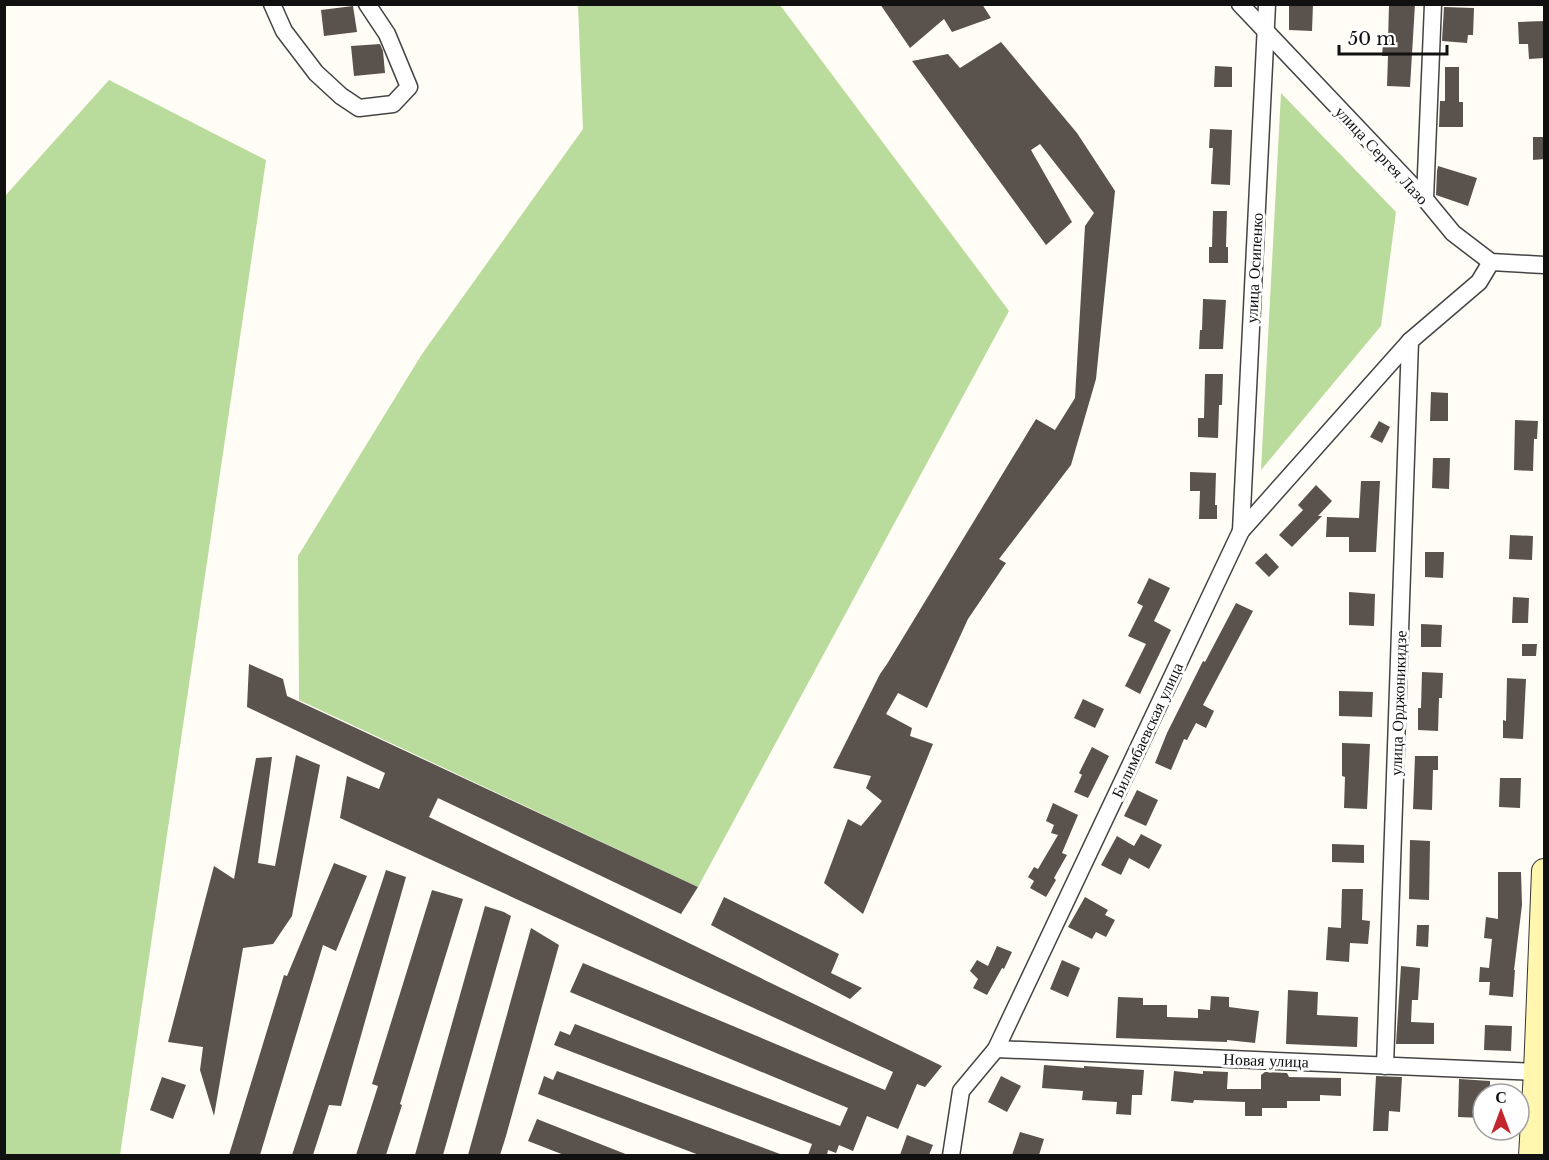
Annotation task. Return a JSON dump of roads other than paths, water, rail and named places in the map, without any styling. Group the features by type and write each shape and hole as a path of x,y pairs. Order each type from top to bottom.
{"main road":[{"path":"1531,1155 1545,871"}],"street":[{"path":"272,4 284,31 316,73 341,96 359,108 393,104 409,87 387,34 367,4"},
{"name":"улица Сергея Лазо","path":"1240,4 1425,199 1453,232 1491,262"},
{"name":"улица Осипенко","path":"1241,531 1267,4"},
{"path":"1425,199 1432,4"},
{"path":"1491,262 1545,265"},
{"name":"Билимбаевская улица","path":"951,1155 961,1091 996,1049 1241,531 1410,341 1479,282 1491,262"},
{"name":"улица Орджоникидзе","path":"1385,1066 1410,341"},
{"name":"Новая улица","path":"996,1049 1536,1072"}]}
